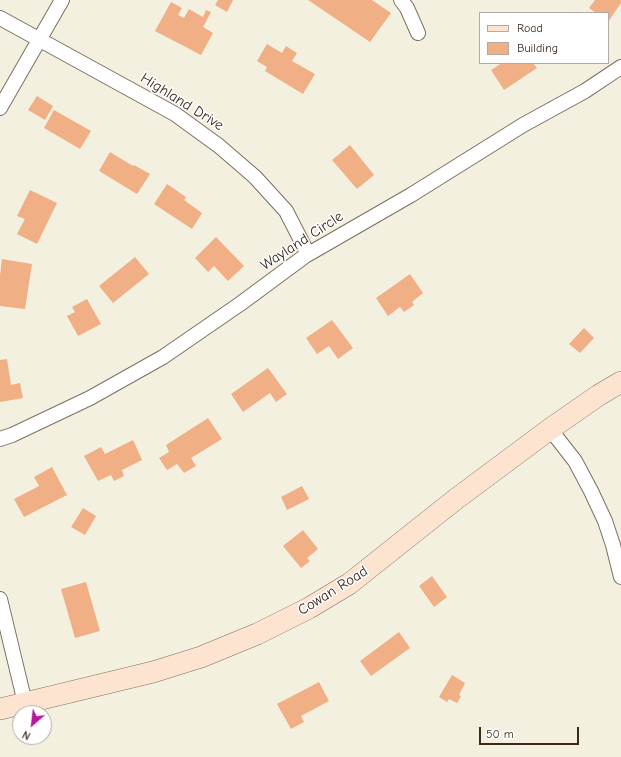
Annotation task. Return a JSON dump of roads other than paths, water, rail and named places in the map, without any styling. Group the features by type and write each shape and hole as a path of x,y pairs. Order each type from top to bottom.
{"main road":[{"name":"Cowan Road","path":"0,709 153,672 201,657 257,634 309,608 349,584 456,499 550,429 599,395 621,382"}],"street":[{"path":"0,108 62,0"},
{"path":"401,0 407,8 418,33"},
{"name":"Highland Drive","path":"0,18 175,114 219,146 256,177 286,211 306,250 305,256"},
{"name":"Wayland Circle","path":"0,439 12,435 90,398 163,357 240,304 305,256 411,195 523,125 585,91 621,67"},
{"path":"550,429 575,461 591,491 605,521 621,577"},
{"path":"0,598 24,703"}]}
